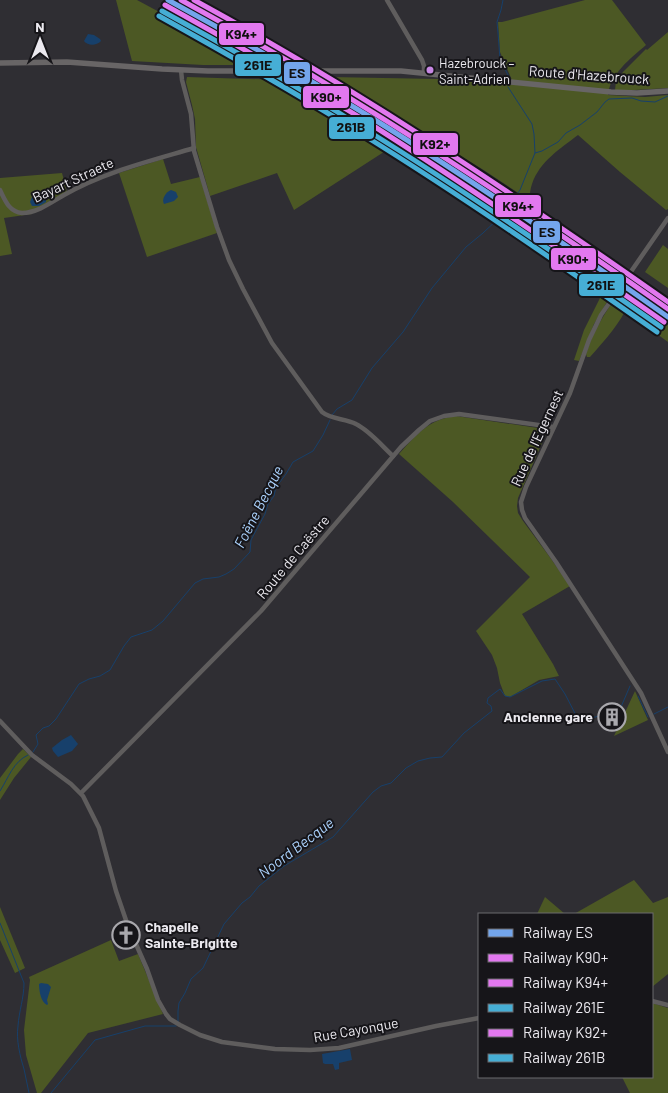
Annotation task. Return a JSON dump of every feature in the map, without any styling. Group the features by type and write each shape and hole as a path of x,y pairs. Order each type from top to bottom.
{"main road":[{"name":"Route d'Hazebrouck","path":"0,63 67,62 217,71 378,70 611,92 668,91"}],"street":[{"path":"387,0 422,60 424,73"},
{"path":"181,70 191,114 194,148 215,222 227,256 243,289 278,352 322,412 331,417 360,426 393,456"},
{"name":"Bayart Straete","path":"0,190 11,208 20,212 30,212 76,188 112,173 194,148"},
{"name":"Rue de l'Egernest","path":"668,218 601,316 589,340 570,393 523,494 521,505 526,521 553,558 639,691 668,752"},
{"name":"Route de Caëstre","path":"81,793 268,603 393,456 424,425 448,415 463,414 553,427"},
{"path":"0,721 32,755 81,793"},
{"name":"Rue Cayonque","path":"81,793 99,828 116,891 129,929 158,1000 170,1019 180,1025 219,1041 275,1049 310,1050 343,1047 478,1018"},
{"path":"653,1001 668,1005"}],"green space":[{"path":"116,0 137,0 202,35 272,65 203,65 132,61"},
{"path":"585,0 612,0 646,45 627,61 617,74 608,95 645,97 668,95 668,209 666,210 578,135 545,162 532,184 529,200 482,169 330,77 437,79 514,85 500,52 498,22"},
{"path":"668,32 668,88 615,90 616,81 623,72 646,49"},
{"path":"187,77 283,80 390,148 294,210 277,173 210,196 196,147 195,119 186,82"},
{"path":"163,159 171,184 200,177 217,233 147,257 119,173"},
{"path":"62,173 67,192 32,211 32,214 4,218 12,254 0,256 0,178"},
{"path":"663,245 668,249 668,288 645,272"},
{"path":"607,284 615,288 594,324 579,361 574,360 584,330"},
{"path":"620,291 629,296 627,301 629,303 625,311 607,338 590,357 587,357 586,354 596,329"},
{"path":"635,299 668,322 668,342 628,313"},
{"path":"456,416 545,429 546,434 518,498 518,513 570,586 522,614 559,676 539,680 510,697 505,696 492,655 476,631 530,577 453,502 399,454 417,434 431,424"},
{"path":"635,691 648,720 614,736"},
{"path":"23,749 31,757 14,778 0,800 0,778"},
{"path":"634,880 653,903 668,897 668,974 653,986 653,913 576,913"},
{"path":"545,897 564,913 537,913"},
{"path":"0,907 25,968 15,973 0,940"},
{"path":"111,940 119,961 138,954 163,1014 88,1033 41,1093 37,1093 26,1055 24,1030 29,977"},
{"path":"653,1003 668,1008 668,1093 630,1093 622,1078 653,1078"}],"water":[{"path":"88,34 94,35 101,41 94,45 88,44 84,41"},
{"path":"171,190 176,192 178,197 174,201 164,204 164,196"},
{"path":"39,194 45,197 46,202 39,206 32,206 30,202 32,197"},
{"path":"71,735 78,744 72,751 58,757 52,748"},
{"path":"39,984 48,984 51,987 47,1005 43,1001 39,990"},
{"path":"350,1049 352,1060 339,1063 339,1069 335,1070 333,1064 323,1063 322,1054"}],"waterway":[{"path":"503,0 497,22 500,59 509,77"},
{"name":"Foëne Becque","path":"332,415 337,409 352,400 372,368 403,332 432,288 466,247 499,218 520,190 535,153 534,134 532,124 508,87"},
{"path":"535,153 558,142 566,133 597,112 609,99 632,98 655,102 668,96"},
{"name":"Foëne Becque","path":"33,752 38,744 36,735 56,719 79,684 110,670 131,637 152,630 163,621 195,583 203,579 226,574 234,569 250,552 251,540 265,514 268,504 274,496 276,487 293,462 313,451 330,420"},
{"name":"Noord Becque","path":"178,1022 179,1003 191,979 203,968 224,924 242,903 259,886 284,866 333,837 373,792 381,786 391,783 406,768 418,761 442,757 464,733 492,711 491,706 487,703 488,698 500,689 505,696 510,697 542,681 555,679 580,723 621,707 630,686"},
{"name":"Noord Becque","path":"638,696 648,717"},
{"path":"654,714 668,707"},
{"name":"Foëne Becque","path":"0,791 15,766 28,755"},
{"path":"0,923 24,983 18,1037 29,1093"},
{"name":"Noord Becque","path":"51,1093 95,1040 145,1026 176,1026"}],"rail line":[{"name":"ES","path":"168,0 298,74 412,143 523,216 668,317"},
{"name":"K94+","path":"181,0 368,109 489,187 668,309"},
{"name":"K92+","path":"194,0 316,70 435,144 668,302"},
{"name":"K90+","path":"165,5 372,125 519,222 664,322"},
{"name":"261E","path":"162,11 343,115 405,154 516,227 661,327"},
{"name":"261B","path":"159,16 340,120 402,159 657,332"}],"place":[{"name":"Hazebrouck – Saint-Adrien","path":"430,70"},
{"name":"Ancienne gare","path":"612,717"},
{"name":"Chapelle Sainte-Brigitte","path":"126,935"}]}
